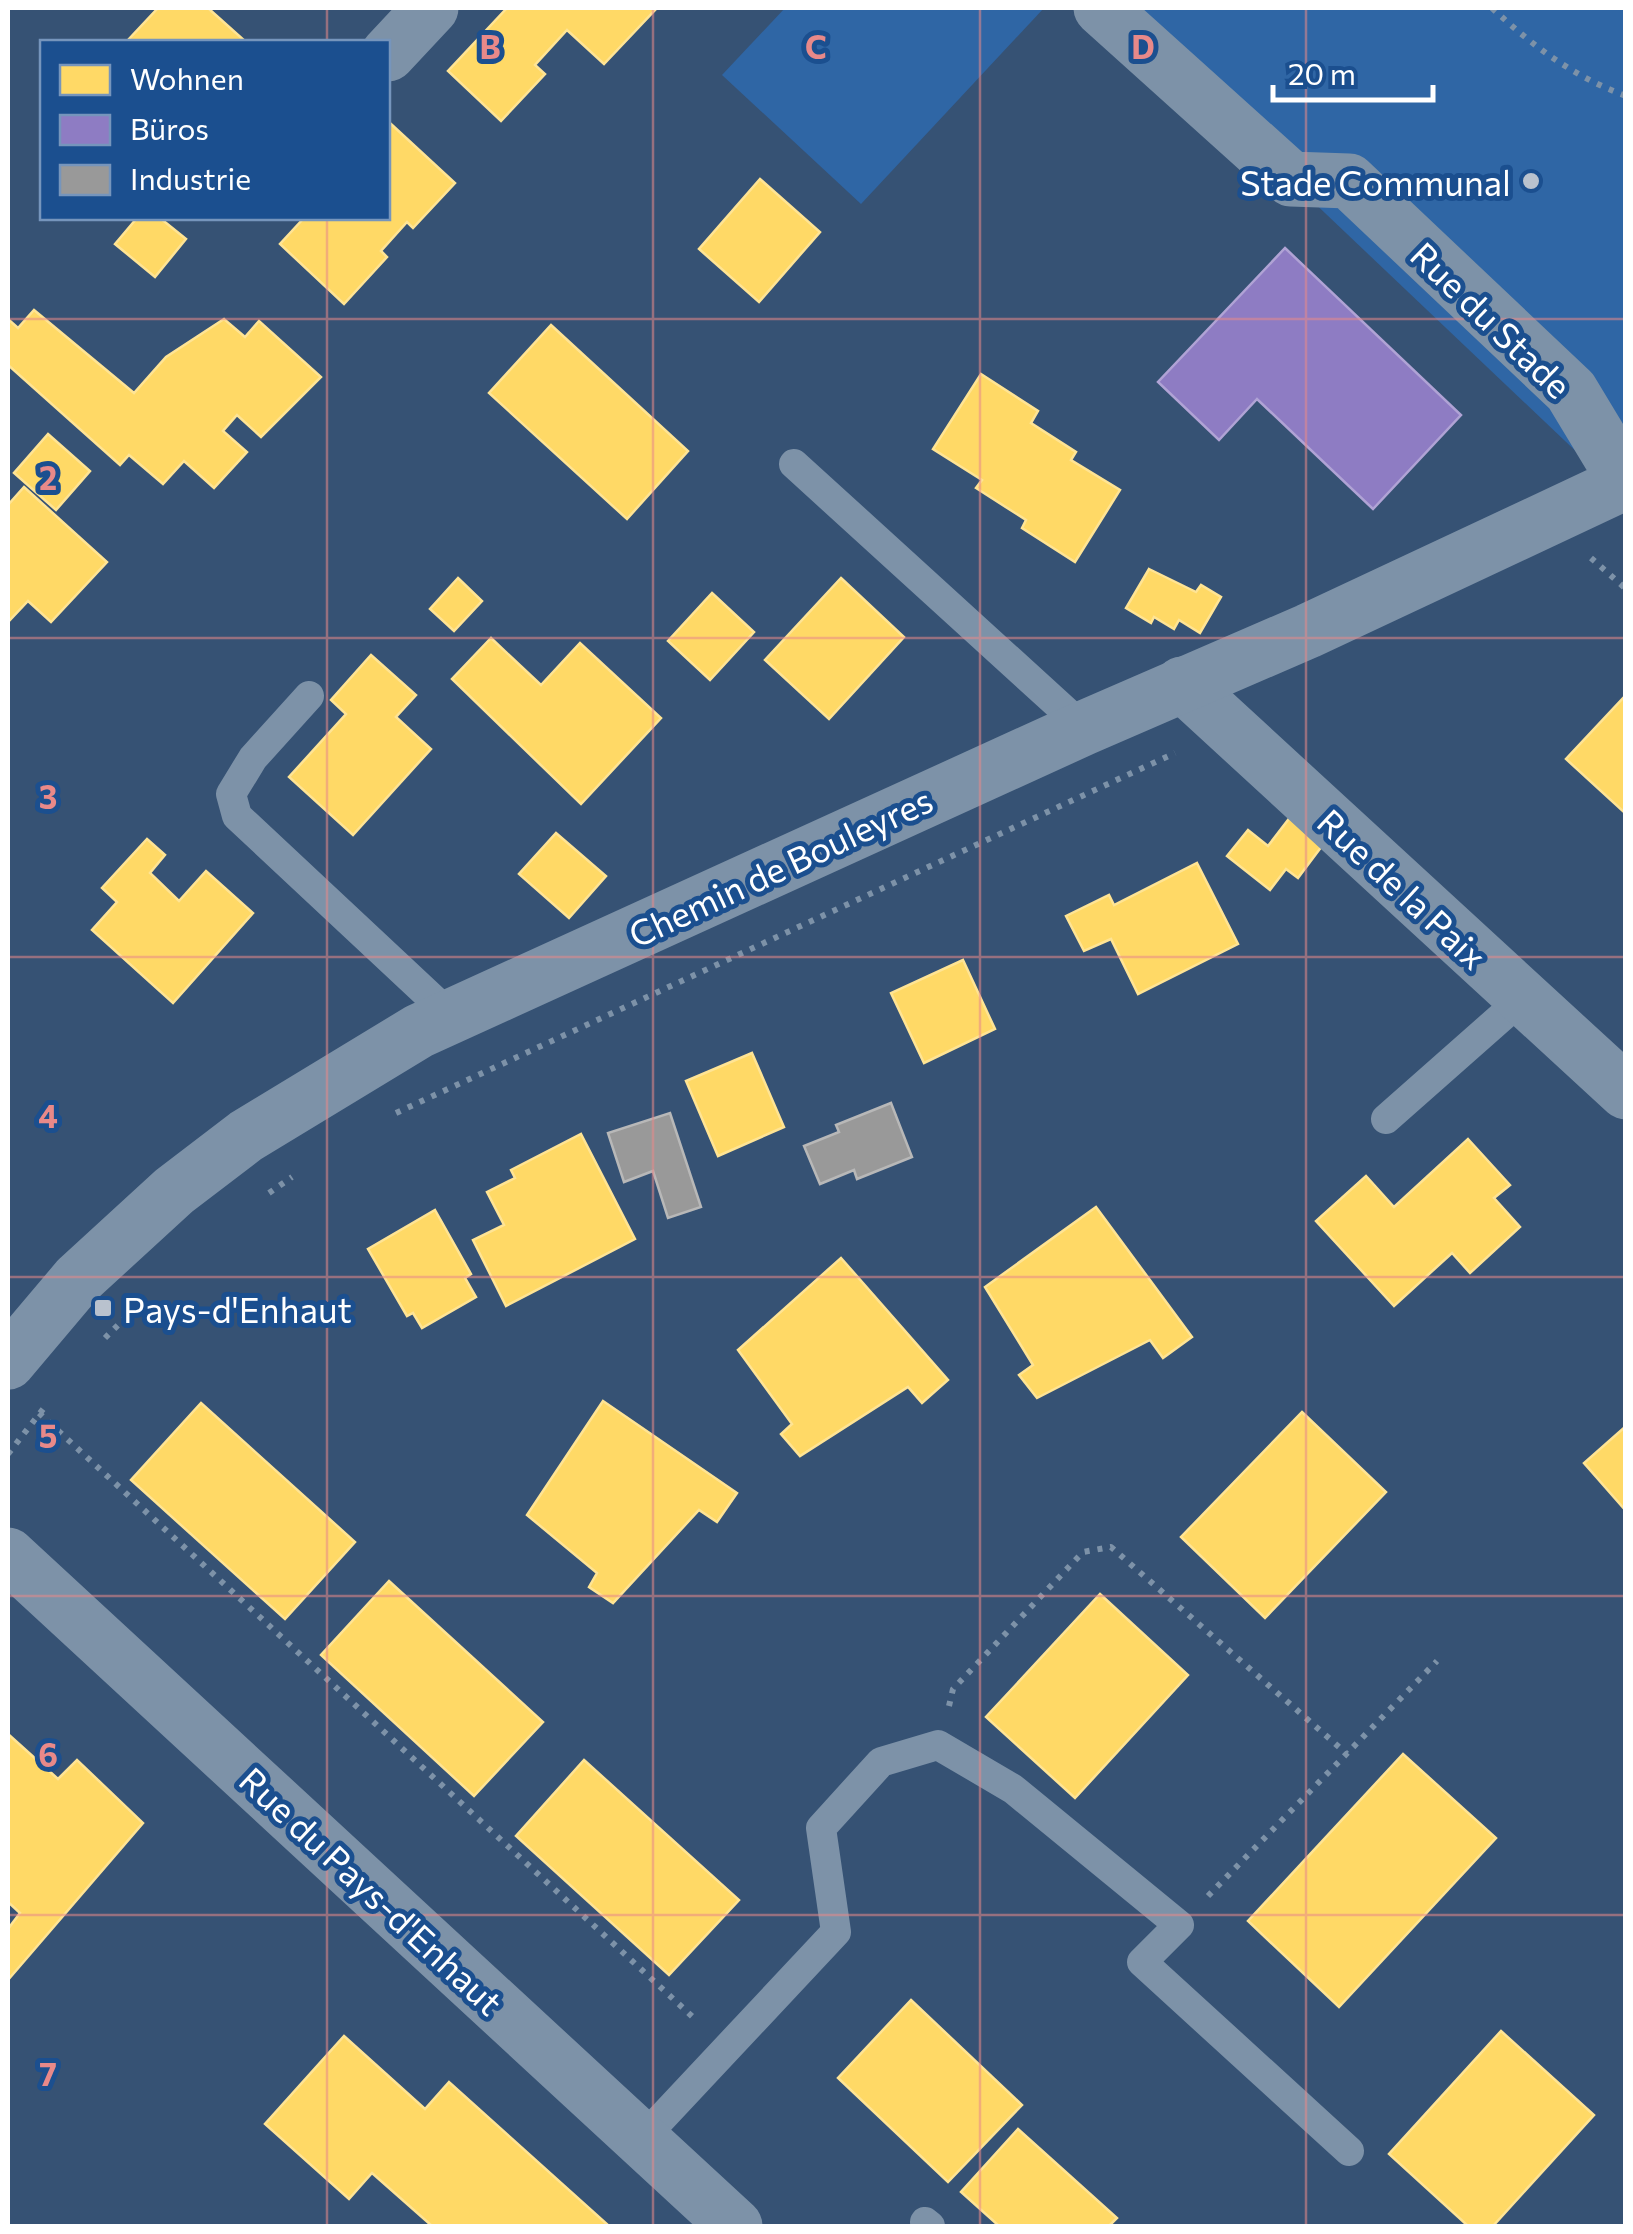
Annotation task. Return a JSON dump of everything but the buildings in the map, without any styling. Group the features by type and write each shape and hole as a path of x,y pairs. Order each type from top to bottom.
{"street":[{"path":"390,52 431,8"},
{"name":"Rue du Stade","path":"1101,8 1291,179 1349,182 1571,390 1626,482"},
{"name":"Chemin de Bouleyres","path":"8,1362 78,1279 203,1169 246,1136 419,1031 1182,684 1308,632 1626,482"},
{"name":"Rue de la Paix","path":"1182,684 1626,1092"},
{"name":"Rue du Pays-d'Enhaut","path":"8,1554 735,2226"}],"lane":[{"path":"794,464 1084,728"},
{"path":"309,696 253,758 231,794 237,816 452,1017"},
{"path":"1386,1120 1522,998"},
{"path":"642,2140 836,1932 821,1828 881,1762 938,1745 1013,1788 1179,1926 1142,1962 1349,2151"}],"path":[{"path":"1492,8 1540,51 1588,81 1626,96"},
{"path":"1573,566 1608,549"},
{"path":"1590,558 1626,590"},
{"path":"390,1116 1229,728"},
{"path":"254,1203 297,1174"},
{"path":"94,1350 146,1296"},
{"path":"8,1454 50,1401"},
{"path":"39,1413 726,2047"},
{"path":"17,1422 26,1430"},
{"path":"938,1745 953,1689 1083,1552 1111,1547 1346,1754"},
{"path":"1179,1926 1437,1661"}],"shaded area":[{"path":"785,8 1044,8 861,204 722,75"},
{"path":"1109,8 1625,8 1625,463 1584,459"}],"place":[{"name":"Stade Communal","path":"1531,181"},
{"name":"Pays-d'Enhaut","path":"103,1308"}]}
